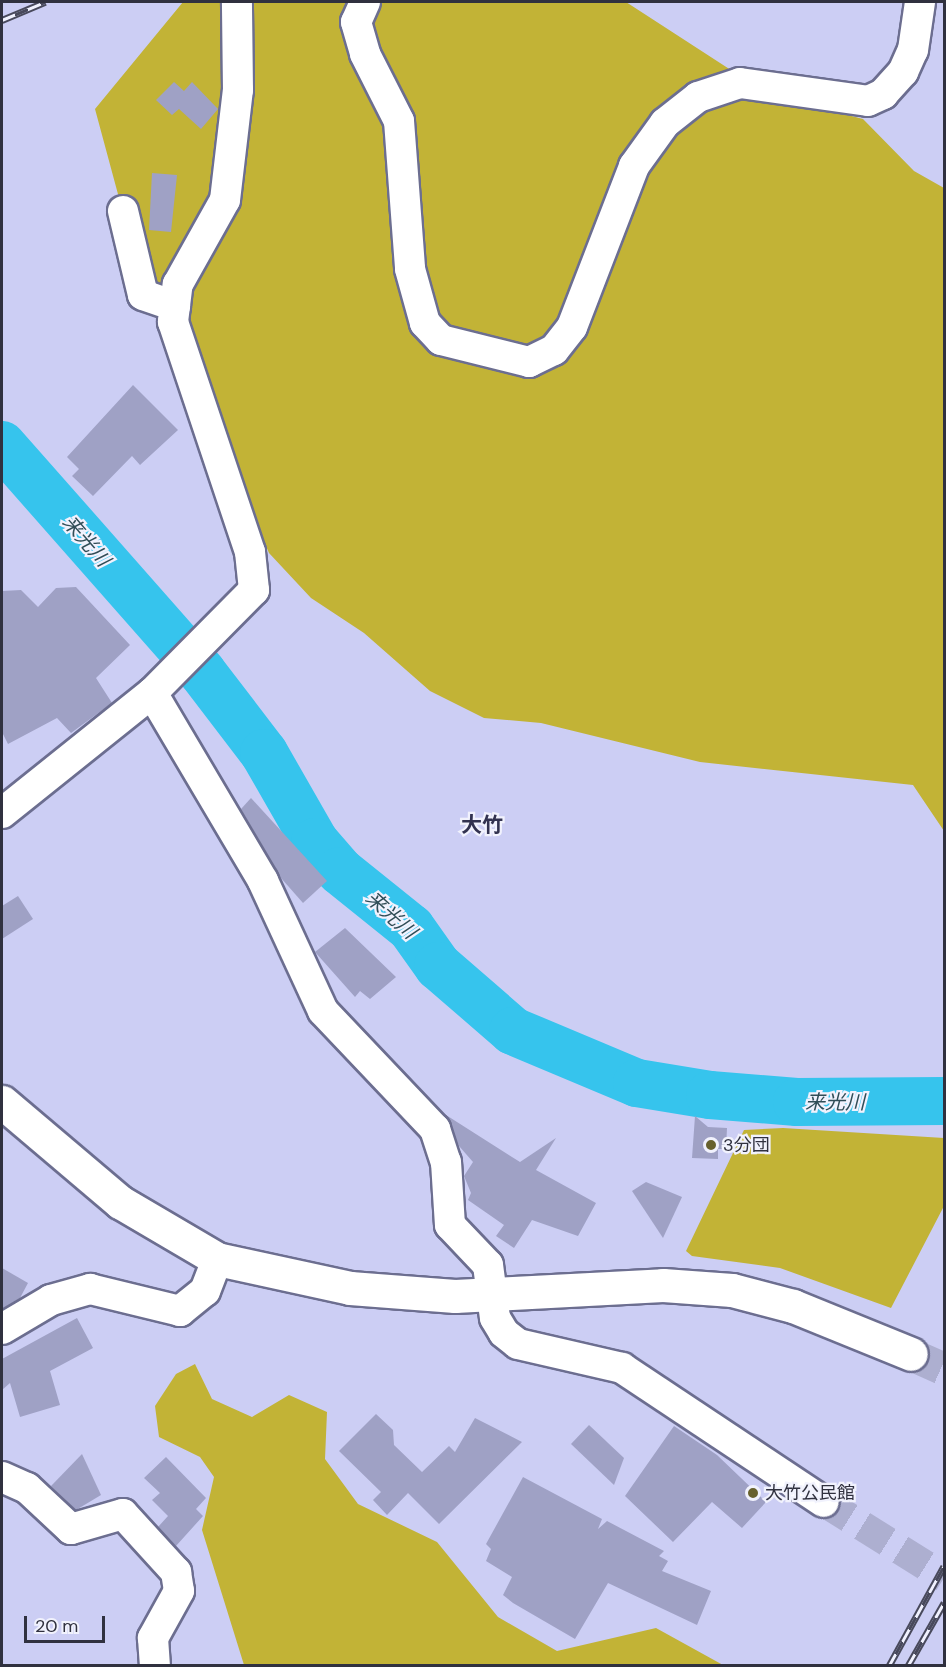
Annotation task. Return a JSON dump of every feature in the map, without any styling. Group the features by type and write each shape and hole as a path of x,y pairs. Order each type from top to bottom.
{"street":[{"path":"2,813 159,687 246,604 256,579 172,322 178,284 225,200 238,90 237,2"},
{"path":"364,2 356,22 365,54 399,121 410,269 425,323 441,340 529,362 554,350 572,327 634,166 664,123 698,97 740,83 868,101 883,94 903,72 913,50 920,2"},
{"path":"123,211 143,295 175,306"},
{"path":"159,687 263,881 323,1011 435,1129 446,1162 450,1225 488,1265 494,1294 495,1318 518,1344 622,1368 824,1502"},
{"path":"2,1102 120,1202 217,1259 350,1288 494,1294 663,1285 732,1290 793,1306 911,1354"},
{"path":"2,1329 51,1300 90,1289 180,1311 205,1291 217,1259"},
{"path":"2,1477 27,1488 71,1529 123,1514 176,1572 179,1591 153,1638 155,1665"}],"shaded area":[{"path":"183,2 626,2 768,94 863,119 914,171 944,188 944,831 913,785 700,762 541,723 484,718 430,691 364,633 311,598 269,553 129,235 95,109"},
{"path":"783,1128 944,1138 944,1206 891,1308 780,1268 692,1256 686,1251 744,1130"},
{"path":"195,1364 212,1399 252,1417 289,1395 327,1412 325,1459 358,1504 437,1542 498,1617 557,1651 656,1628 723,1665 244,1665 202,1530 214,1477 200,1457 159,1437 155,1406 176,1374"}],"building":[{"path":"174,82 184,91 192,82 218,109 201,129 179,109 172,115 156,100"},
{"path":"152,173 177,175 171,232 149,230"},
{"path":"133,385 178,430 140,465 132,456 93,496 72,476 79,469 67,457"},
{"path":"76,587 130,645 96,678 112,703 71,733 57,718 8,744 2,732 2,591 21,590 38,607 56,588"},
{"path":"251,798 327,881 303,903 281,878 241,809"},
{"path":"18,896 33,919 2,939 2,906"},
{"path":"345,928 396,977 370,999 360,991 355,997 315,952"},
{"path":"446,1115 520,1162 556,1138 536,1170 596,1203 578,1236 532,1220 514,1248 496,1236 504,1225 468,1200 471,1193 464,1176 473,1162 459,1146"},
{"path":"695,1116 708,1127 727,1128 726,1149 718,1149 718,1159 692,1158"},
{"path":"646,1182 682,1197 663,1238 632,1191"},
{"path":"2,1268 28,1283 20,1298 2,1309"},
{"path":"77,1318 93,1348 50,1371 60,1405 20,1417 10,1383 2,1390 2,1359"},
{"path":"376,1414 393,1430 394,1445 422,1472 449,1446 455,1452 475,1418 522,1442 439,1524 408,1493 387,1515 373,1500 381,1492 339,1451"},
{"path":"589,1425 624,1458 614,1485 571,1444"},
{"path":"674,1426 717,1455 766,1502 742,1528 712,1502 673,1542 625,1496"},
{"path":"82,1454 101,1495 76,1510 51,1486"},
{"path":"166,1457 206,1498 196,1509 203,1516 176,1546 158,1527 168,1516 152,1500 160,1493 144,1478"},
{"path":"523,1477 602,1519 598,1529 607,1521 664,1551 659,1556 668,1561 662,1571 711,1591 697,1625 608,1583 575,1639 503,1595 512,1577 486,1561 491,1549 486,1544"}],"waterway":[{"name":"来光川","path":"2,445 202,672 264,753 315,842 340,871 411,928 438,966 513,1031 637,1083 710,1095 797,1102 944,1101"}],"tunnel":[{"path":"911,1354 944,1369"},
{"path":"824,1502 944,1577"}],"railway":[{"path":"2,20 45,2"},
{"path":"889,1666 944,1566"},
{"path":"908,1666 944,1603"}],"place":[{"name":"3分団","path":"711,1145"},
{"name":"大竹公民館","path":"753,1493"}],"district":[{"name":"大竹","path":"482,825"}]}
